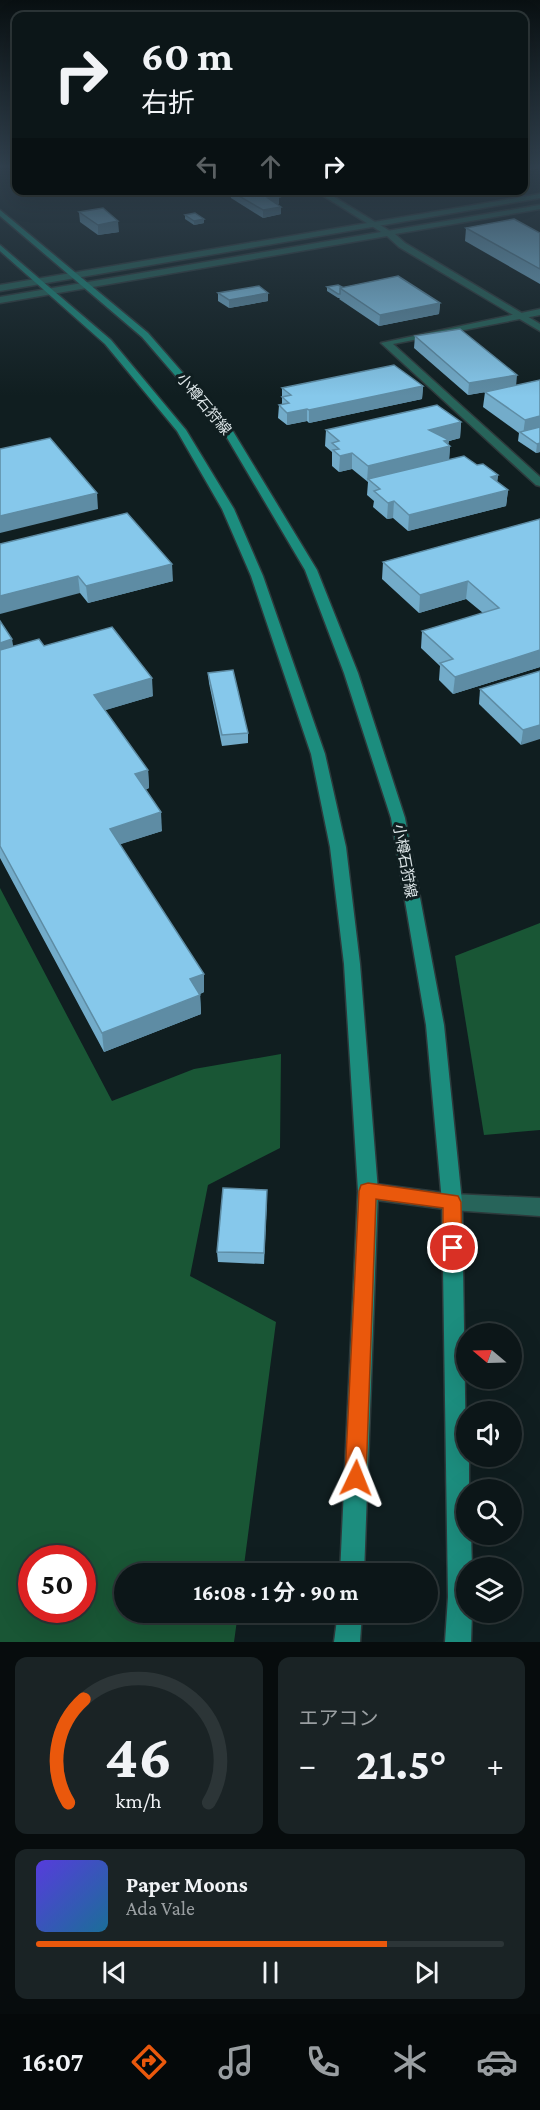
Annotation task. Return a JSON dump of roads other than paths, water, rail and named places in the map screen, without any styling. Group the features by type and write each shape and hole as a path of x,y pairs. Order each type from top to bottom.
{"main road":[{"name":"小樽石狩線","path":"36,243 144,335 228,430 311,570 351,673 398,818 435,1025 452,1202 460,1585 458,1642"},
{"path":"0,247 108,342 181,430 228,509 257,576 318,754 338,847 352,964 368,1191 352,1563"},
{"path":"347,1642 349,1623"}],"street":[{"path":"0,300 51,291 81,280 277,243"},
{"path":"0,288 39,281 81,280 326,243"},
{"path":"399,243 523,311 540,328"},
{"path":"415,243 495,290"},
{"path":"538,313 523,311 386,344 540,483"},
{"path":"368,1191 452,1202 540,1207"}]}
